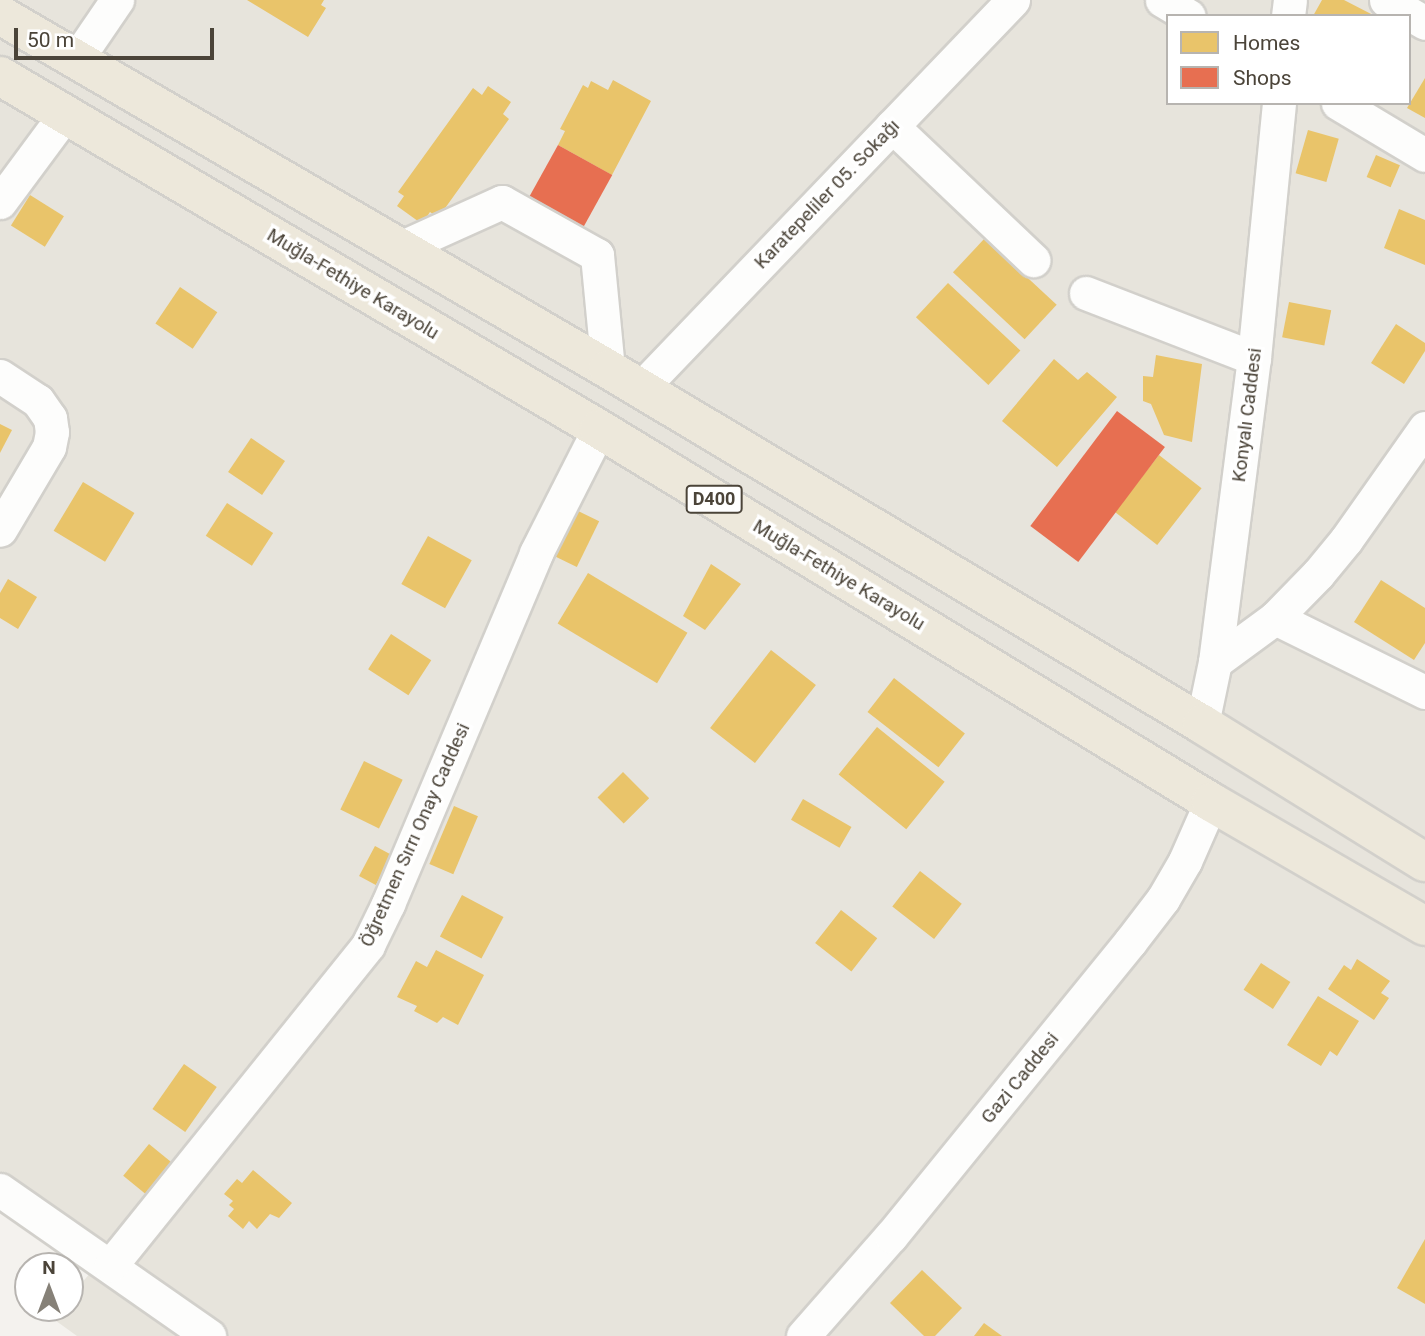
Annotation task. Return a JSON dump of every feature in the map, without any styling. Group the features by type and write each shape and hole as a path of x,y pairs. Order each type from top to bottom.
{"highway":[{"path":"0,15 640,388 1202,724 1425,862"},
{"name":"Muğla-Fethiye Karayolu","path":"0,76 599,429 1211,802 1425,926"}],"street":[{"path":"76,60 117,0"},
{"name":"Karatepeliler 05. Sokağı","path":"640,388 1013,0"},
{"path":"1162,0 1186,14"},
{"path":"1386,0 1410,14"},
{"name":"Konyalı Caddesi","path":"1202,724 1215,662 1254,358 1279,105"},
{"path":"1341,105 1425,155"},
{"path":"0,202 65,114"},
{"path":"892,126 1033,260"},
{"path":"400,248 502,202 597,255 608,369"},
{"path":"1086,293 1254,358"},
{"path":"0,376 38,401 50,418 52,432 49,447 0,530"},
{"path":"1215,662 1275,618 1346,540 1425,428"},
{"name":"Öğretmen Sırrı Onay Caddesi","path":"111,1265 368,945 388,904 536,553 599,429"},
{"path":"1275,618 1425,692"},
{"name":"Gazi Caddesi","path":"803,1336 891,1236 1163,899 1185,862 1211,802"},
{"path":"0,1190 209,1336"}],"shaded area":[{"path":"0,0 1425,0 1425,1336 77,1336 58,1322 84,1322 84,1280 91,1272 84,1267 84,1252 63,1252 0,1207"}],"building: Homes":[{"path":"247,0 324,0 321,5 326,8 308,37"},
{"path":"1322,0 1344,0 1371,14 1314,14"},
{"path":"1425,78 1425,118 1407,108"},
{"path":"613,80 651,101 612,175 558,145 565,131 560,129 583,85 588,88 591,81 608,90"},
{"path":"488,86 511,102 503,114 509,119 438,218 430,212 422,224 397,206 404,196 398,192 473,88 482,95"},
{"path":"1308,130 1339,139 1326,182 1296,173"},
{"path":"1376,155 1400,165 1391,187 1367,177"},
{"path":"30,195 64,216 45,247 11,226"},
{"path":"1399,209 1425,220 1425,265 1384,248"},
{"path":"985,238 1057,305 1025,339 953,272"},
{"path":"948,283 1020,351 988,385 916,317"},
{"path":"180,287 217,312 193,349 155,323"},
{"path":"1289,302 1331,310 1324,346 1282,337"},
{"path":"1396,324 1425,343 1425,351 1404,384 1371,363"},
{"path":"1156,355 1202,364 1192,442 1164,435 1151,404 1143,401 1143,376 1153,377"},
{"path":"1054,359 1078,380 1087,372 1117,397 1057,467 1002,421"},
{"path":"0,424 12,430 0,453"},
{"path":"251,438 285,461 262,495 228,472"},
{"path":"1159,455 1202,488 1157,545 1115,512"},
{"path":"83,482 134,513 105,562 54,531"},
{"path":"227,503 273,533 252,566 206,536"},
{"path":"574,509 599,521 577,567 552,555"},
{"path":"428,536 472,560 445,608 401,584"},
{"path":"711,564 741,584 705,630 683,616"},
{"path":"588,573 687,633 657,683 558,624"},
{"path":"8,579 37,597 18,629 0,618 0,593"},
{"path":"1381,580 1425,608 1425,643 1414,660 1354,622"},
{"path":"391,634 431,660 408,695 368,669"},
{"path":"771,650 816,685 755,763 710,728"},
{"path":"894,678 965,733 938,767 868,712"},
{"path":"877,727 945,782 906,829 839,774"},
{"path":"364,761 403,780 379,828 340,810"},
{"path":"623,772 649,798 624,824 598,797"},
{"path":"803,799 851,827 839,848 791,820"},
{"path":"454,806 478,816 453,874 429,864"},
{"path":"375,846 392,855 376,885 359,876"},
{"path":"920,871 962,904 934,939 892,906"},
{"path":"462,895 503,917 481,959 440,936"},
{"path":"841,910 877,938 851,971 815,943"},
{"path":"436,950 484,975 458,1025 443,1017 437,1023 414,1011 417,1006 397,997 416,961 427,967"},
{"path":"1357,959 1390,981 1381,993 1389,998 1374,1020 1328,989 1344,965 1351,970"},
{"path":"1261,963 1290,982 1273,1009 1244,990"},
{"path":"1318,996 1359,1021 1337,1056 1330,1051 1321,1066 1287,1045"},
{"path":"184,1064 217,1087 185,1132 152,1109"},
{"path":"149,1144 174,1164 148,1196 123,1176"},
{"path":"253,1170 292,1203 279,1218 270,1214 257,1229 249,1221 243,1229 228,1216 234,1209 229,1205 233,1201 224,1194 237,1179 242,1183"},
{"path":"1425,1239 1425,1304 1397,1288"},
{"path":"922,1270 962,1308 935,1336 924,1336 890,1303"},
{"path":"984,1323 1002,1336 974,1336"}],"building: Shops":[{"path":"558,145 612,175 580,234 526,204"},
{"path":"1117,411 1165,447 1078,562 1030,526"}]}
